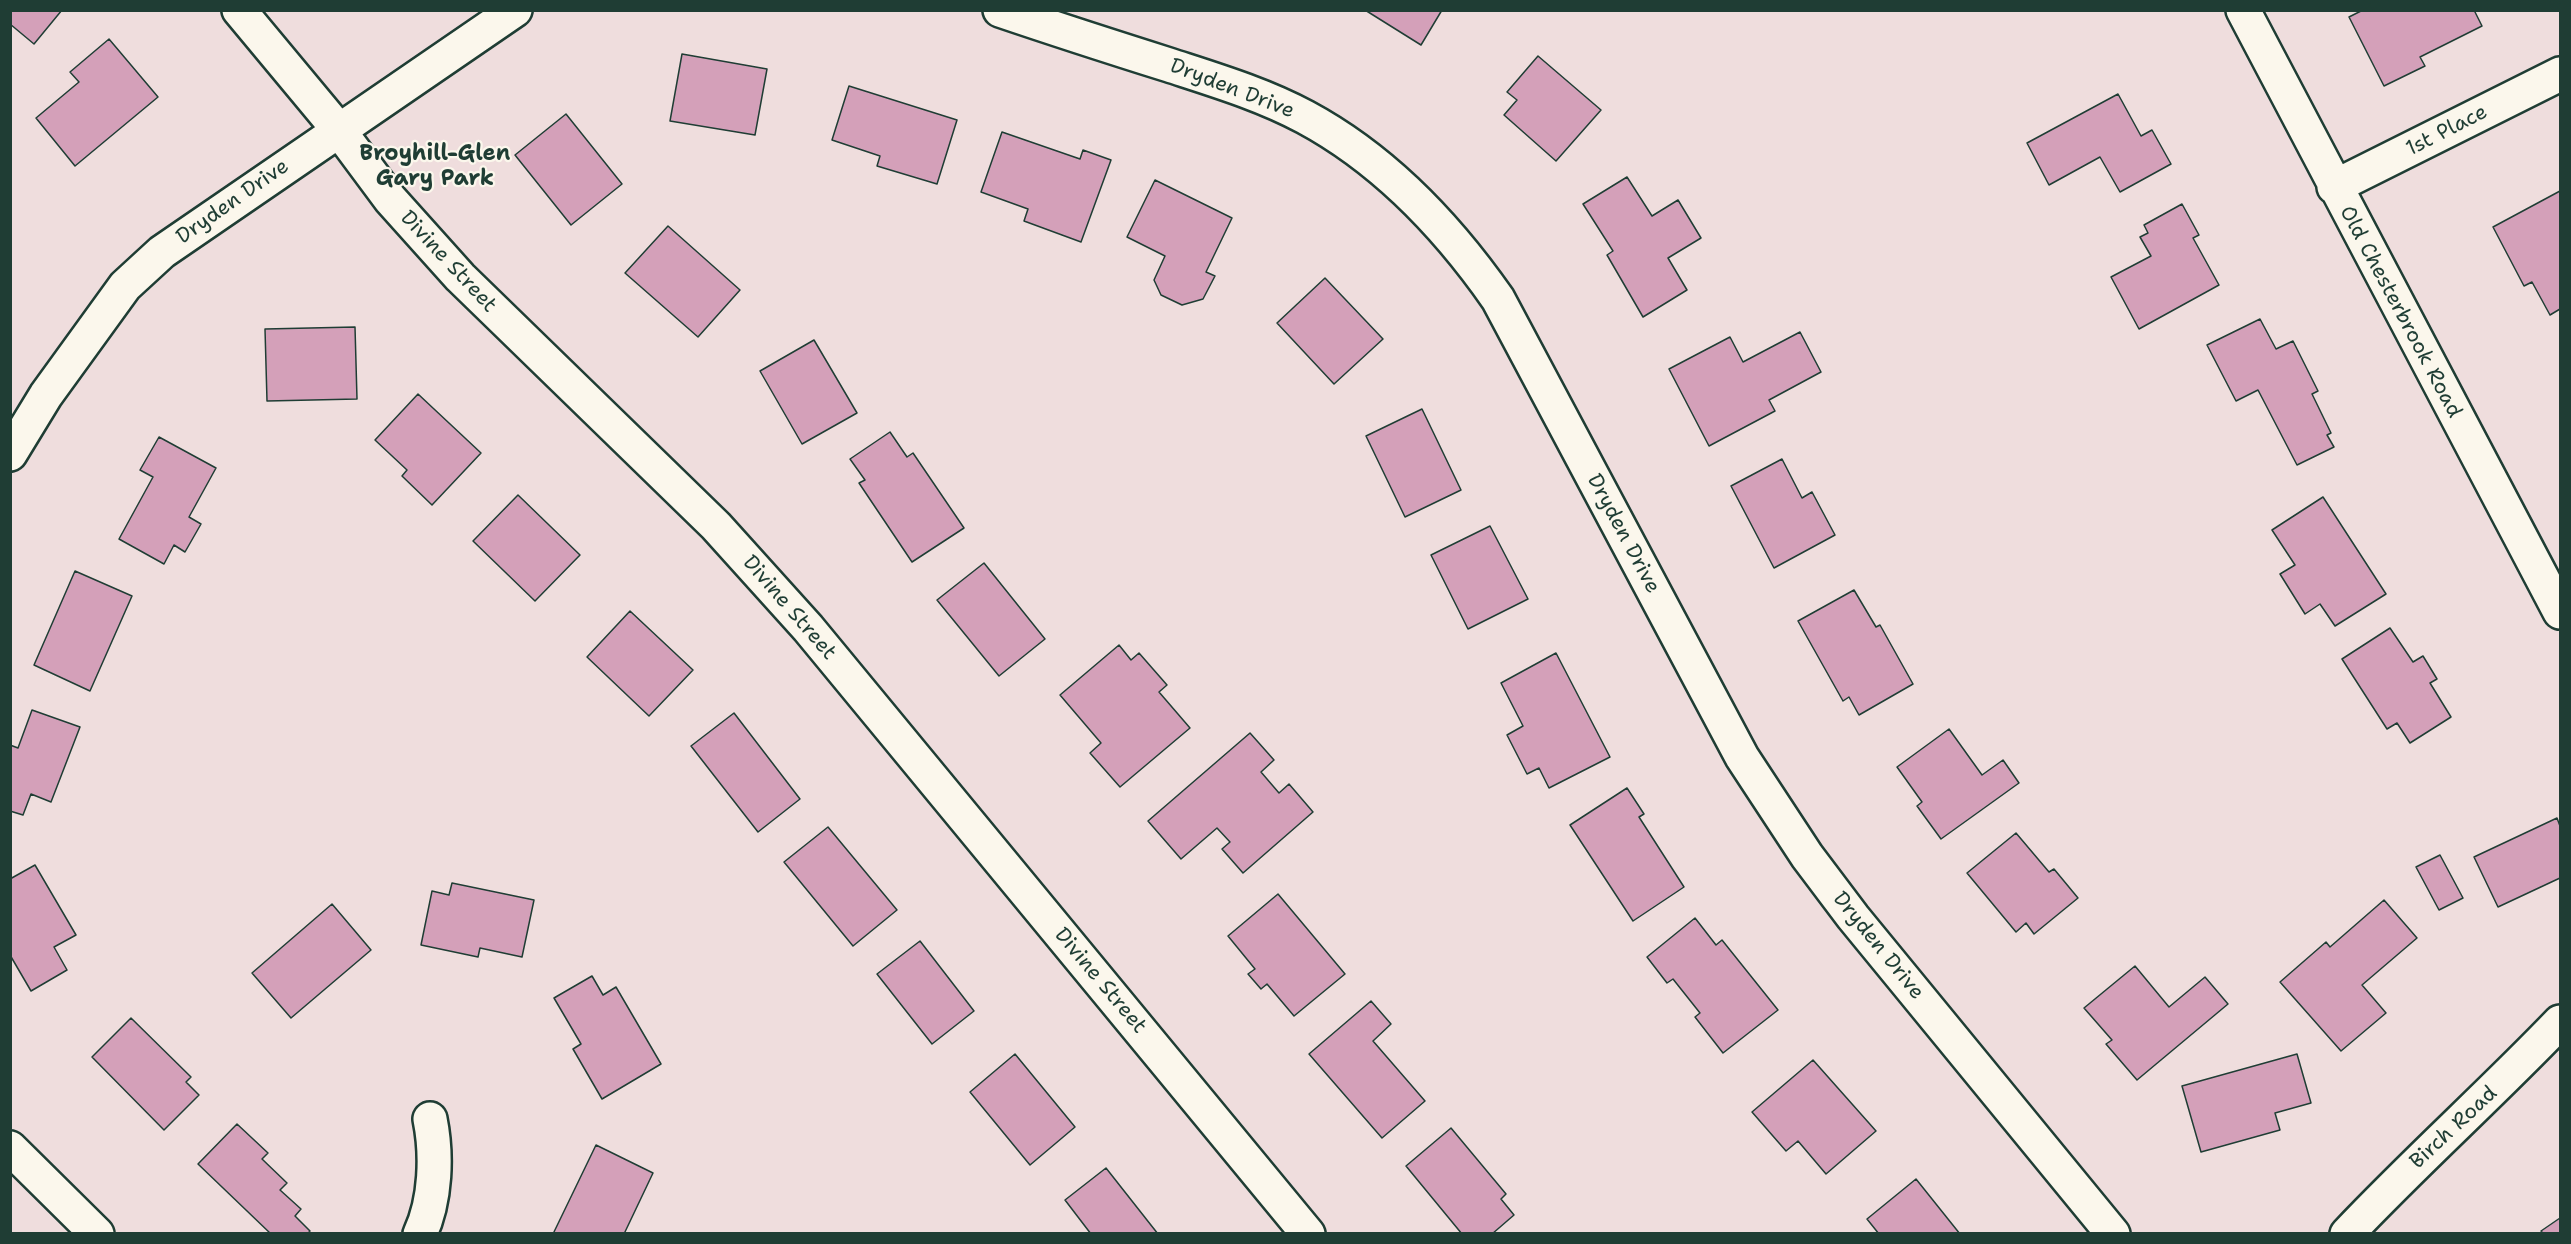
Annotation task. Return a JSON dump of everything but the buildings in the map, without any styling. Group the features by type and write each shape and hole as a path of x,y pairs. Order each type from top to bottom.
{"street":[{"name":"Divine Street","path":"239,10 338,129 390,199 459,277 716,526 808,628 1308,1233"},
{"name":"Dryden Drive","path":"10,454 45,395 125,286 162,252 338,129 515,10"},
{"name":"Dryden Drive","path":"1000,10 1246,90 1305,117 1366,156 1417,199 1464,251 1498,299 1742,757 1807,856 1853,917 2113,1233"},
{"name":"Old Chesterbrook Road","path":"2243,10 2334,187 2560,612"},
{"name":"1st Place","path":"2334,187 2560,74"},
{"name":"Birch Road","path":"2348,1233 2407,1170 2496,1089 2560,1022"},
{"path":"420,1233 433,1180 433,1135 430,1119"},
{"path":"10,1148 98,1233"}],"district":[{"name":"Broyhill-Glen Gary Park","path":"435,166"}]}
